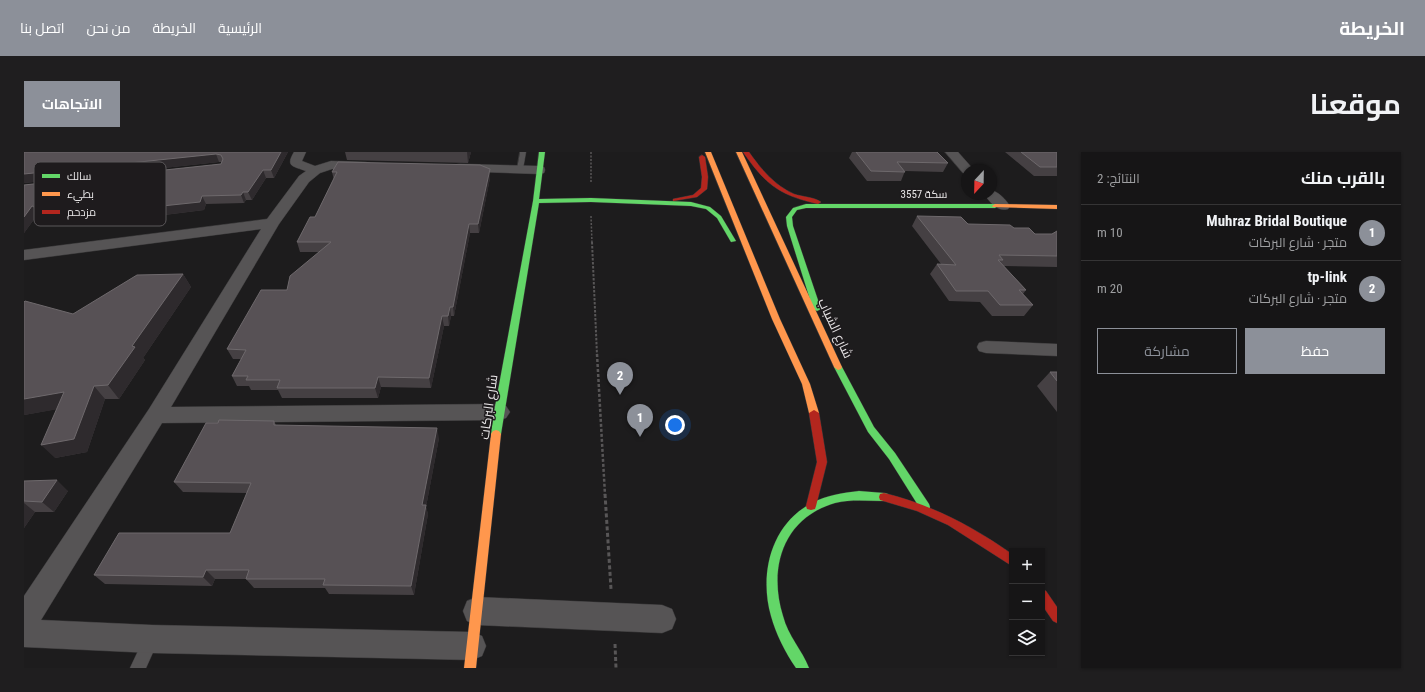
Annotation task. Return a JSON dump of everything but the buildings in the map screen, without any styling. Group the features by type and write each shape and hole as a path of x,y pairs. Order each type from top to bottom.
{"main road":[{"name":"شارع البركات","path":"471,657 499,412 536,201 542,152"},
{"path":"643,203 687,199 700,195 705,190 706,177 701,152"},
{"path":"708,152 776,319 806,384 814,410 822,462 811,506"},
{"name":"شارع الشباب","path":"739,152 846,383 871,429 892,456 925,507"},
{"path":"746,152 761,175 777,190 808,200 839,205"},
{"path":"536,201 591,200 690,204 708,208 719,217 776,319"},
{"path":"826,337 792,232 789,217 795,209 806,206 839,205"},
{"name":"سكة 3557","path":"839,205 1057,207"},
{"path":"803,668 783,633 774,606 770,580 772,557 781,536 794,519 811,506 844,496 883,497 925,507 962,524 985,539 1009,559"},
{"path":"1045,595 1057,601"},
{"path":"1045,598 1057,617"}],"street":[{"path":"300,152 296,159 296,163 315,170"},
{"path":"951,152 962,164"},
{"path":"24,622 156,415 272,223 304,179 315,170 331,165 378,166"},
{"path":"449,168 539,170"},
{"path":"997,200 1003,206"},
{"path":"24,255 272,223"},
{"path":"986,347 1057,350"},
{"path":"156,415 499,412"},
{"path":"477,611 662,619"},
{"path":"24,633 152,638 471,657"}],"lane":[{"path":"520,169 523,152"},
{"path":"138,668 152,638"}],"path":[{"path":"591,152 594,310 616,668"}],"traffic: fast":[{"path":"496,434 536,201 542,152"},
{"path":"536,201 591,200 691,204 708,208 719,217 733,241"},
{"path":"817,309 790,226 789,217 795,209 806,206 995,206"},
{"path":"838,367 871,429 892,456 925,507"},
{"path":"803,668 784,635 777,617 773,599 772,573 776,551 785,532 799,517 816,506 836,499 859,496 884,497"}],"traffic: slow":[{"path":"708,152 776,319 806,384 814,413"},
{"path":"739,152 838,367"},
{"path":"995,206 1057,207"},
{"path":"470,668 496,434"}],"traffic: jam":[{"path":"746,152 768,180 776,186 793,195 818,202"},
{"path":"675,200 695,196 704,189 705,177 702,157"},
{"path":"811,506 822,462 814,413"},
{"path":"884,497 920,507 936,514 982,539 1009,559"},
{"path":"1045,599 1057,617"}],"place":[{"name":"tp-link","path":"620,395"},
{"name":"Muhraz Bridal Boutique","path":"640,437"}]}
